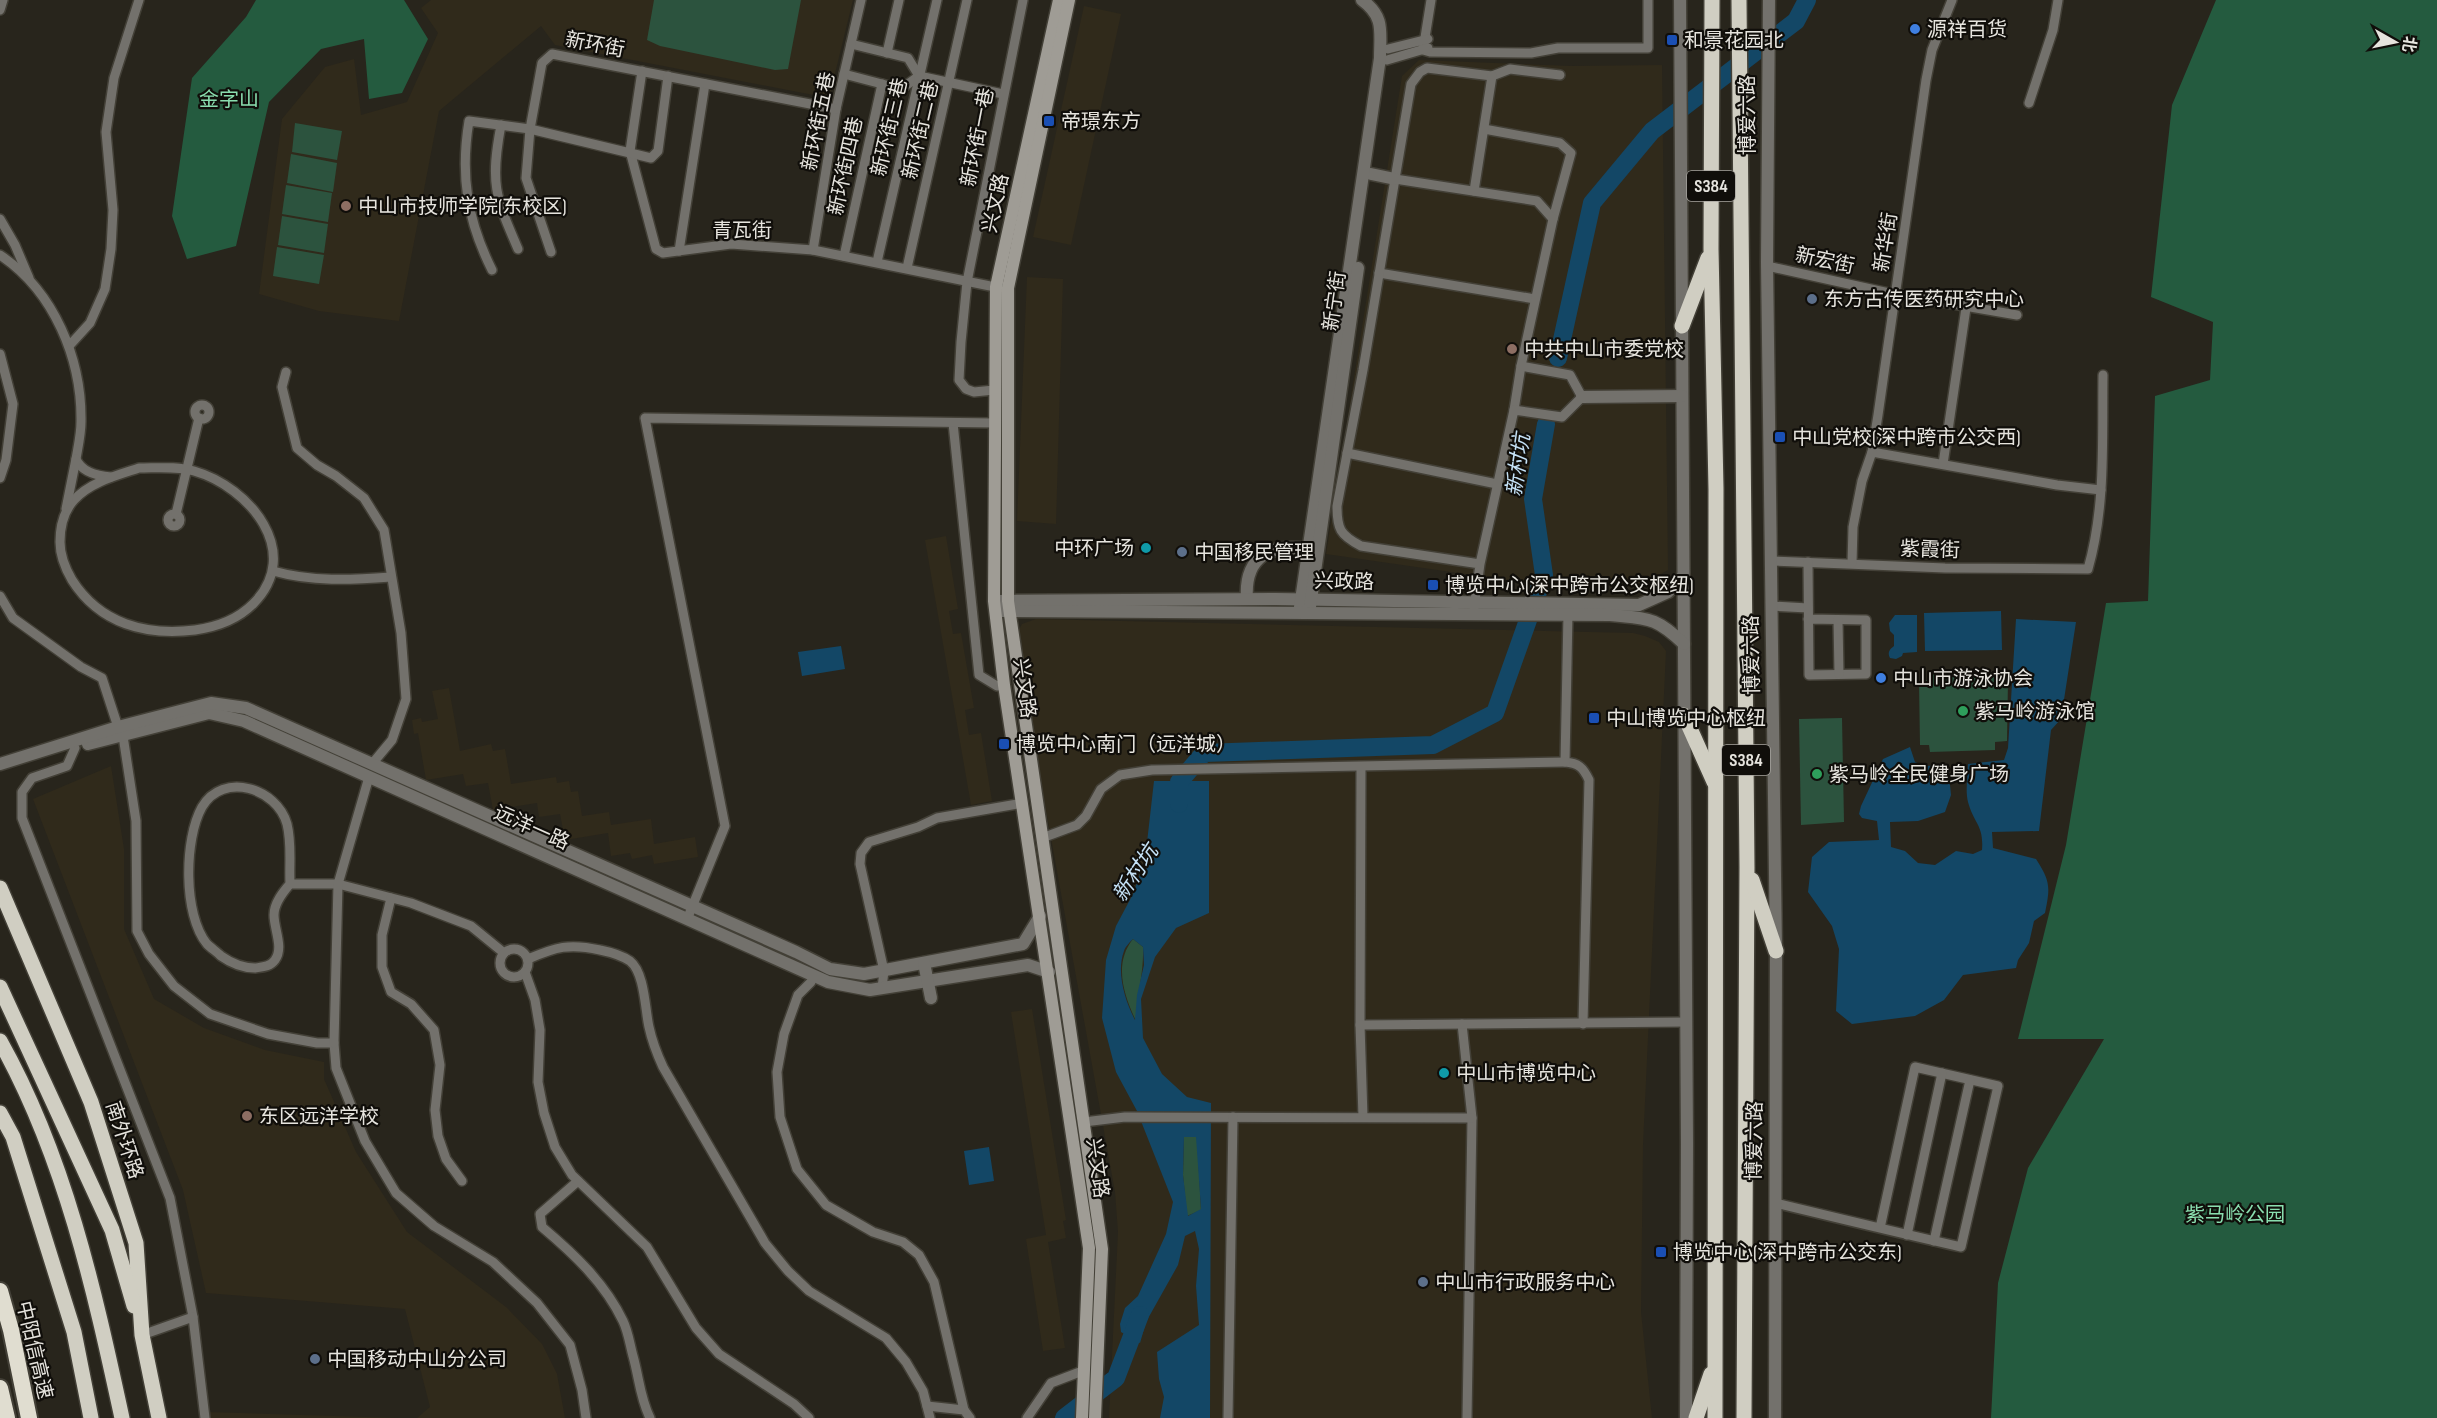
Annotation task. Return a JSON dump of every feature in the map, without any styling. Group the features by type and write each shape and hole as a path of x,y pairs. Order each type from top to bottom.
{"highway":[{"name":"博爱六路","path":"1712,0 1711,249 1716,489 1717,788 1715,1418"},
{"name":"博爱六路","path":"1739,1 1748,867 1744,1418"},
{"path":"1682,326 1711,249"},
{"path":"1684,715 1717,788"},
{"path":"1748,867 1776,951"},
{"name":"南外环路","path":"0,888 91,1102 133,1232 136,1243 142,1335 159,1418"},
{"path":"0,987 112,1230 142,1335"},
{"path":"1,1044 45,1134 92,1281 122,1418"},
{"path":"0,1113 13,1137 74,1332 91,1418"},
{"name":"中阳信高速","path":"0,1291 11,1330 29,1418"},
{"path":"1696,1418 1716,1360"},
{"path":"0,1388 7,1418"}],"main road":[{"name":"兴文路","path":"1059,0 1002,288 994,390 995,606 1004,685 1089,1248 1082,1418"},
{"name":"兴文路","path":"1069,0 1002,288 1009,606 1102,1249 1095,1416"}],"street":[{"path":"0,10 3,0"},
{"path":"69,346 90,323 105,290 111,249 113,210 106,132 114,78 139,0"},
{"name":"新环街五巷","path":"813,250 836,109 861,0"},
{"path":"887,53 899,0"},
{"name":"新环街三巷","path":"877,262 937,0"},
{"name":"新环街二巷","path":"907,268 967,0"},
{"name":"新环街一巷","path":"994,390 974,392 966,389 959,380 967,282 1023,0"},
{"path":"1305,605 1308,549 1380,58 1380,27 1374,9 1362,0"},
{"name":"新宁街","path":"1305,605 1388,55 1389,26 1380,4 1374,0"},
{"path":"1433,0 1426,44 1430,52 1531,53 1558,48 1648,48 1646,0"},
{"path":"1680,0 1686,1418"},
{"name":"新华街","path":"1852,563 1853,528 1872,452 1926,80 1932,50 1952,0"},
{"path":"2029,103 2053,30 2058,0"},
{"name":"博爱六路","path":"1768,2 1767,266 1776,951 1775,1418"},
{"path":"851,44 908,58 919,76"},
{"path":"1388,55 1426,44"},
{"name":"新环街","path":"551,252 526,178 530,129 542,63 552,54 836,109"},
{"path":"1480,564 1361,546 1347,539 1337,525 1337,506 1411,84 1420,72 1427,68 1492,76 1510,69 1560,75"},
{"name":"青瓦街","path":"642,71 630,153 656,249 663,253 731,244 813,250 1002,288"},
{"path":"844,75 901,89 919,76 1003,94"},
{"path":"492,270 472,221 466,191 464,152 469,121 530,129 651,158 658,151 668,76"},
{"path":"1474,191 1492,76"},
{"path":"679,251 705,84"},
{"name":"新环街四巷","path":"844,256 882,84"},
{"path":"501,125 493,175 496,192 518,249"},
{"path":"1474,608 1480,564 1514,410 1535,299 1570,153 1560,143 1484,129"},
{"path":"1371,174 1537,201 1553,219"},
{"path":"0,219 32,282 57,321 69,346 78,382 81,423 76,459 60,533 60,552 67,572 78,589 93,606 106,615 145,630 171,633 220,625 247,610 268,585 273,571 272,550 267,532 249,504 222,482 187,470 139,468 111,477 74,499 65,514"},
{"path":"0,255 32,282"},
{"name":"新宏街","path":"1767,266 1966,308 2018,315"},
{"path":"1379,273 1535,299"},
{"path":"1943,464 1966,308"},
{"path":"0,354 13,404 6,460 0,478"},
{"path":"1521,366 1570,375 1582,397"},
{"path":"286,372 282,387 297,448 364,498 384,530 401,633 406,699 392,740 371,770 338,884 334,1043 336,1068 365,1141 396,1193 434,1226 493,1262 537,1303 570,1345 582,1390 586,1418"},
{"path":"1872,452 2057,485 2101,490 2103,375"},
{"path":"1514,410 1562,417 1582,397 1683,396"},
{"path":"176,514 199,418"},
{"path":"690,912 725,826 645,418 994,423"},
{"path":"953,423 980,675 997,686 1004,685"},
{"path":"1347,453 1497,484"},
{"path":"76,459 78,464 93,475 111,477"},
{"name":"紫霞街","path":"1771,561 1990,569 2088,569 2101,490"},
{"path":"1247,599 1246,585 1252,566 1262,555 1275,549 1292,546 1308,549"},
{"path":"1808,562 1808,619 1809,675 1866,674 1866,620 1808,619"},
{"path":"273,571 292,576 344,580 392,577"},
{"name":"兴政路","path":"995,606 1305,605 1570,609 1639,605 1668,591 1683,576"},
{"path":"0,596 13,618 73,661 102,678 120,731 136,821 137,931 149,954 174,986 210,1014 268,1034 317,1043 334,1043"},
{"name":"兴政路","path":"1009,606 1247,599 1305,605"},
{"path":"1772,606 1808,608"},
{"path":"1565,762 1570,609"},
{"name":"兴政路","path":"1570,609 1651,620 1665,626 1684,644"},
{"path":"1838,620 1839,674"},
{"name":"远洋一路","path":"0,766 211,703 246,708 371,770 690,912 828,982 870,990 1028,965 1049,972"},
{"name":"远洋一路","path":"0,766 75,748 120,731"},
{"path":"75,748 67,766 32,778 21,792 22,818 170,1198 193,1317 205,1418"},
{"path":"1042,838 1077,825 1086,816 1101,789 1120,775 1168,769 1577,763 1585,770 1589,780 1583,1024"},
{"path":"1361,767 1360,1025 1363,1117"},
{"path":"290,884 290,851 286,823 276,806 258,790 236,785 218,791 202,807 192,836 189,893 196,924 207,944 229,962 248,968 267,967 276,960 279,949 274,913 281,894 290,884 338,884 391,897 471,926 504,953"},
{"path":"882,988 884,971 860,864 861,853 869,842 918,827 937,818 1023,803"},
{"path":"391,897 382,935 382,967 391,992 411,1004 434,1030 440,1065 435,1110 438,1136 446,1159 462,1181"},
{"name":"远洋一路","path":"814,973 830,969 864,974 1023,944 1040,916"},
{"path":"528,959 549,951 577,945 612,952 632,962 641,981 652,1036 663,1067 765,1243 809,1292 886,1338 906,1362 923,1391 930,1418"},
{"path":"504,953 518,950 528,959"},
{"path":"504,953 500,966 504,974 517,978 525,972"},
{"path":"528,959 525,972 535,1000 540,1030 538,1082 544,1113 555,1147 578,1181 647,1247 696,1328 719,1354 794,1404 809,1418"},
{"path":"924,963 931,998"},
{"path":"814,973 798,995 784,1034 777,1072 780,1117 797,1169 826,1205 873,1232 903,1242 919,1255 934,1282 964,1410 970,1418"},
{"path":"1360,1025 1686,1022"},
{"path":"1462,1024 1472,1118 1467,1418"},
{"path":"1775,1203 1907,1235 1961,1247 1998,1086 1915,1067 1880,1228"},
{"path":"1907,1235 1942,1073"},
{"path":"1934,1241 1970,1080"},
{"path":"1084,1122 1125,1117 1472,1118"},
{"path":"1228,1418 1233,1117"},
{"path":"578,1181 540,1214 542,1227 566,1247 599,1282 623,1321 635,1362 644,1406 650,1418"},
{"path":"142,1335 193,1317"},
{"path":"1027,1418 1051,1383 1084,1370"},
{"path":"927,1406 964,1410"}],"shaded area":[{"name":"中山市技师学院(东校区)","path":"431,0 853,0 829,98 555,45 541,26 439,111 399,321 319,311 259,294 282,119 325,67 354,59 361,115 407,102 438,33 421,8"},
{"path":"1084,6 1121,14 1071,245 1033,237"},
{"name":"中共中山市委党校","path":"1419,60 1571,66 1662,65 1668,570 1644,583 1527,583 1326,554 1402,76"},
{"path":"1027,277 1063,279 1056,524 1017,521"},
{"path":"946,536 958,609 949,611 953,634 961,633 974,708 965,710 969,735 981,733 992,801 971,805 925,540"},
{"path":"1036,619 1633,633 1659,642 1666,651 1643,1145 1641,1312 1652,1418 1109,1418 1118,1232 1115,1192 1023,683 1017,633 1022,624"},
{"path":"449,688 460,751 491,744 493,751 505,749 511,784 556,777 557,783 569,781 571,792 578,791 582,816 609,812 611,825 651,819 654,844 695,837 698,857 654,864 652,855 632,859 630,853 611,856 608,833 565,840 560,814 539,817 537,803 493,810 488,783 466,786 463,774 426,780 418,733 414,734 412,720 421,718 422,722 438,719 432,691"},
{"name":"东区远洋学校","path":"111,766 124,849 124,929 154,999 204,1028 265,1050 324,1062 324,1079 356,1152 407,1232 506,1307 542,1344 557,1374 565,1418 417,1418 430,1407 405,1309 206,1293 183,1190 33,799"},
{"path":"1032,1009 1066,1220 1063,1221 1066,1238 1048,1242 1065,1348 1043,1351 1026,1239 1046,1235 1011,1012"},
{"path":"207,1412 399,1418 208,1418"}],"green space":[{"name":"金字山","path":"256,0 404,0 428,39 402,93 369,99 364,39 321,49 269,102 236,246 187,259 172,216 192,78 246,17"},
{"path":"654,0 801,0 788,69 775,70 660,46 647,40"},
{"name":"紫马岭公园","path":"2216,0 2437,0 2437,1418 1991,1418 1998,1283 2028,1168 2104,1039 2018,1039 2066,845 2106,603 2148,601 2155,396 2210,380 2213,322 2151,297 2172,105"},
{"path":"295,123 342,131 337,160 292,152"},
{"path":"291,154 337,163 333,192 287,183"},
{"path":"286,185 332,193 328,222 282,214"},
{"path":"282,216 328,224 324,253 278,245"},
{"path":"277,247 324,255 319,284 273,276"},
{"name":"紫马岭游泳馆","path":"1930,672 1997,672 1997,680 2008,680 2007,741 1995,742 1995,750 1930,752 1929,745 1920,745 1919,681 1929,680"},
{"path":"1842,718 1844,822 1801,825 1799,719"},
{"path":"1133,939 1143,947 1136,1021 1122,980 1123,959"},
{"path":"1184,1137 1197,1137 1201,1210 1187,1216 1183,1175"}],"water":[{"path":"2001,611 2002,650 1925,651 1924,613"},
{"path":"1895,615 1917,615 1917,652 1903,653 1896,659 1890,658 1889,654 1894,646 1894,635 1890,631 1889,623"},
{"path":"2016,619 2076,622 2061,719 2051,730 2039,831 1992,832 1993,848 2036,859 2048,885 2045,913 2034,921 2029,943 2018,960 2016,968 1963,975 1944,1000 1915,1016 1852,1024 1836,1011 1839,949 1832,926 1808,892 1812,857 1829,842 1879,840 1877,821 1862,818 1859,814 1861,806 1883,759 1910,747 1915,762 1925,766 1948,765 1951,795 1945,812 1918,821 1890,822 1891,847 1905,851 1918,863 1935,865 1956,851 1973,854 1982,850 1982,835 1967,797 1968,764 2004,760 2008,748"},
{"path":"841,646 845,669 802,676 798,652"},
{"path":"1154,781 1209,781 1209,913 1176,928 1155,957 1141,999 1143,1038 1162,1074 1187,1097 1211,1103 1210,1418 1160,1418 1164,1397 1159,1379 1157,1352 1199,1325 1196,1286 1199,1249 1195,1231 1185,1236 1178,1265 1146,1322 1140,1343 1121,1332 1120,1324 1125,1308 1138,1296 1166,1234 1173,1202 1137,1111 1116,1072 1102,1018 1106,960 1116,926 1133,894 1145,860","holes":["1133,939 1143,947 1144,965 1137,995 1135,1020 1121,977 1125,949","1184,1137 1196,1137 1201,1209 1188,1216 1183,1175"]},
{"path":"989,1147 994,1181 969,1185 964,1151"}],"waterway":[{"name":"新村坑","path":"1558,358 1592,203 1652,131 1796,21 1807,0"},
{"name":"新村坑","path":"1179,804 1179,782 1204,753 1433,745 1495,713 1544,575 1533,499 1546,424"},
{"name":"新村坑","path":"1064,1418 1116,1378 1140,1315"}],"place":[{"name":"源祥百货","path":"1915,29"},
{"name":"和景花园北","path":"1672,40"},
{"name":"帝璟东方","path":"1049,121"},
{"name":"中山市技师学院(东校区)","path":"346,206"},
{"name":"东方古传医药研究中心","path":"1812,299"},
{"name":"中共中山市委党校","path":"1512,349"},
{"name":"中山党校(深中跨市公交西)","path":"1780,437"},
{"name":"中环广场","path":"1146,548"},
{"name":"中国移民管理","path":"1182,552"},
{"name":"博览中心(深中跨市公交枢纽)","path":"1433,585"},
{"name":"中山市游泳协会","path":"1881,678"},
{"name":"紫马岭游泳馆","path":"1963,711"},
{"name":"中山博览中心枢纽","path":"1594,718"},
{"name":"博览中心南门（远洋城）","path":"1004,744"},
{"name":"紫马岭全民健身广场","path":"1817,774"},
{"name":"中山市博览中心","path":"1444,1073"},
{"name":"东区远洋学校","path":"247,1116"},
{"name":"博览中心(深中跨市公交东)","path":"1661,1252"},
{"name":"中山市行政服务中心","path":"1423,1282"},
{"name":"中国移动中山分公司","path":"315,1359"}]}
